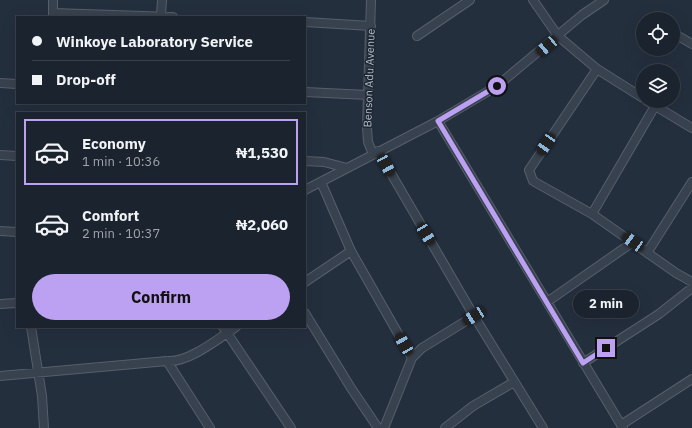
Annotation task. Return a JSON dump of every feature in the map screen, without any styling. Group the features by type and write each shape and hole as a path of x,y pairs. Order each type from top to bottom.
{"street":[{"path":"54,0 53,15 161,16 162,0"},
{"name":"Benson Adu Avenue","path":"370,0 371,26 368,135 376,153 543,428"},
{"path":"417,36 470,0"},
{"path":"533,0 558,36 597,69 636,94"},
{"path":"306,190 438,121 502,83 582,15 604,0"},
{"path":"306,22 371,26"},
{"path":"680,37 692,44"},
{"path":"597,69 529,170 533,181 592,214 647,253 692,282"},
{"path":"0,83 16,84"},
{"path":"306,92 368,95"},
{"path":"592,214 654,108"},
{"path":"658,108 692,128"},
{"path":"438,121 622,427 692,379"},
{"path":"0,155 16,156"},
{"path":"306,162 324,162 347,168"},
{"path":"321,182 351,251 412,358"},
{"path":"647,253 692,182"},
{"path":"0,231 16,232"},
{"path":"547,302 633,242"},
{"path":"306,281 351,251"},
{"path":"583,363 659,314 692,288"},
{"path":"0,304 16,304"},
{"path":"306,315 350,388 378,428"},
{"path":"384,428 412,358 422,348 474,316"},
{"path":"31,328 44,428"},
{"path":"0,376 166,361 175,362 183,359 226,330 291,428"},
{"path":"166,361 210,428"},
{"path":"445,428 473,406 514,382"}],"route":[{"path":"497,86 438,121 583,363 606,348"}]}
